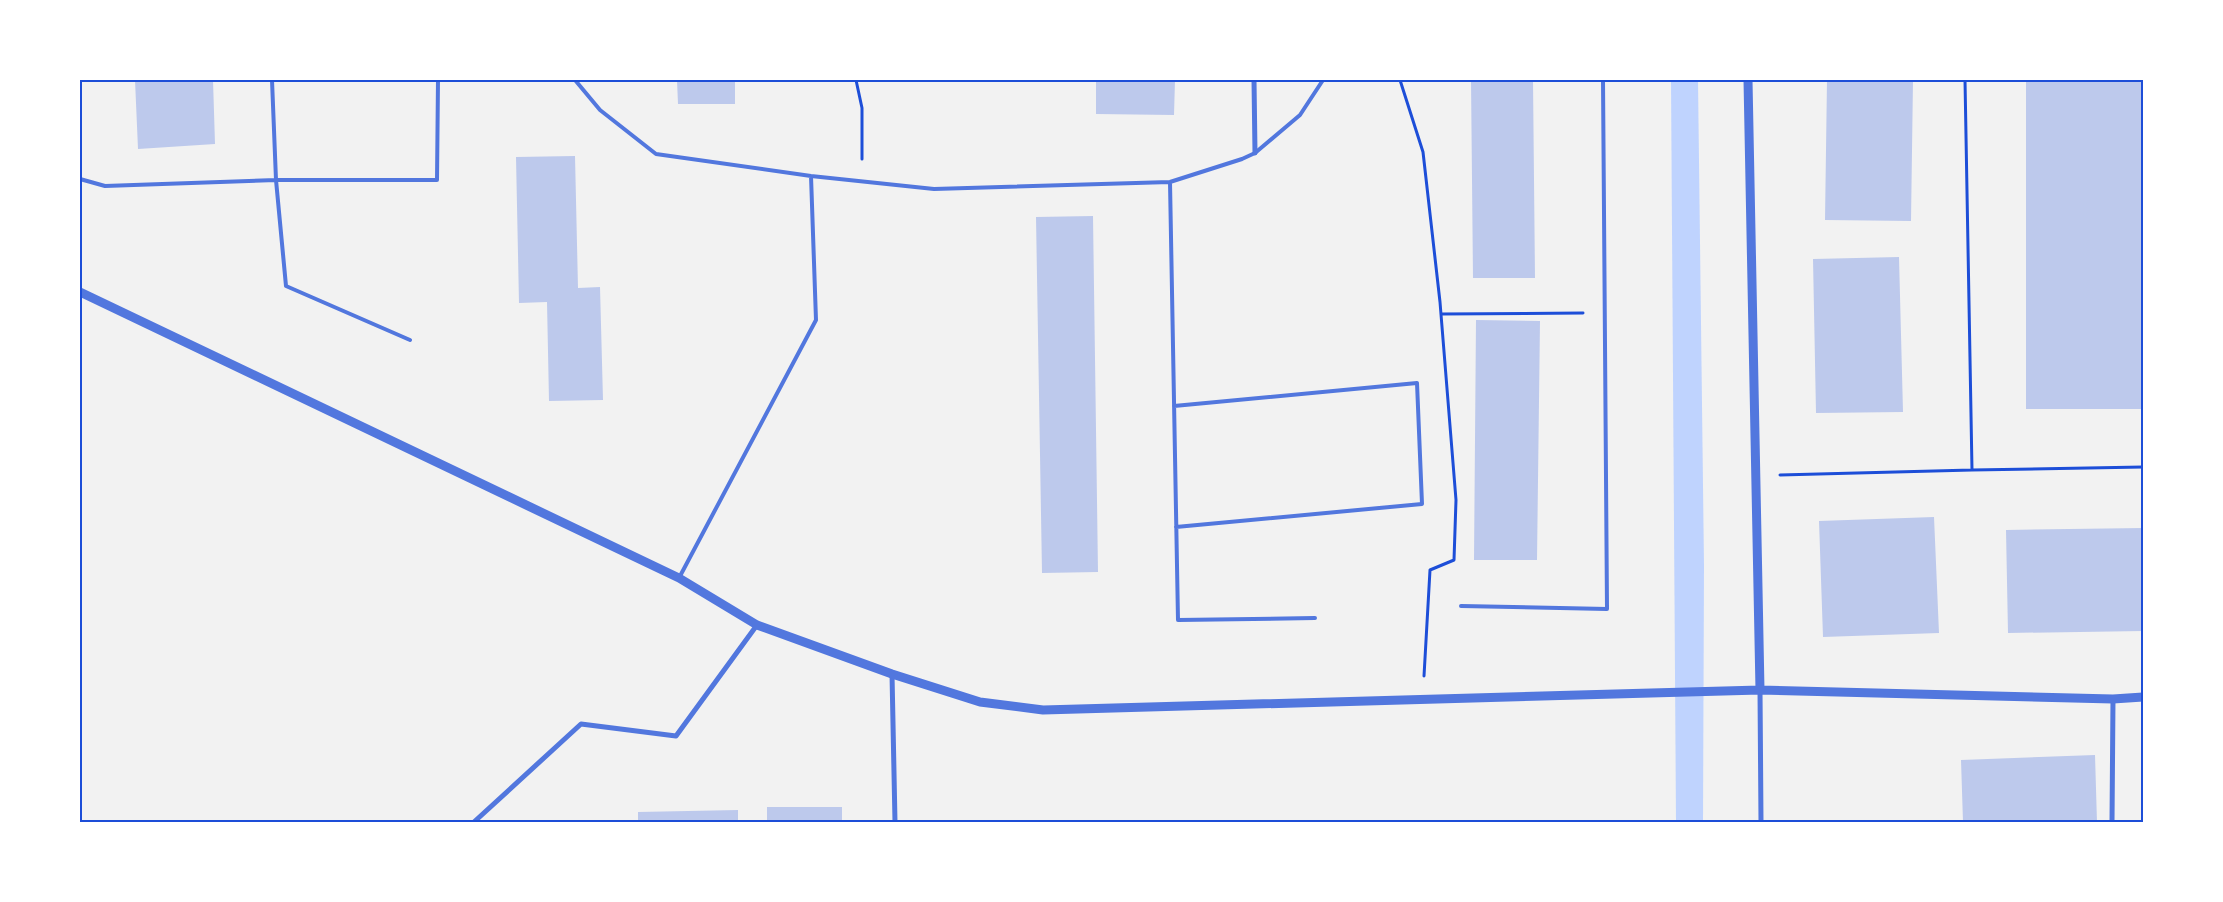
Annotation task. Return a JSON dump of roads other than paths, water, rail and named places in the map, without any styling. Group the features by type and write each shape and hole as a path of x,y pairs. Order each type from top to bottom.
{"street":[{"path":"1254,80 1255,153"},
{"path":"1748,80 1757,475 1761,822"},
{"path":"80,292 679,578 756,624 892,674 980,702 1042,710 1760,690 2113,699 2143,698"},
{"path":"474,822 581,724 676,736 756,624"},
{"path":"892,674 895,822"},
{"path":"2112,822 2113,699"}],"lane":[{"path":"272,80 276,180 286,286 410,340"},
{"path":"80,179 105,186 276,180 437,180 438,80"},
{"path":"574,80 600,110 656,154 811,176 934,189 1170,182 1255,153 1300,115 1323,80"},
{"path":"1461,606 1607,609 1603,80"},
{"path":"679,578 816,320 811,176"},
{"path":"1170,182 1178,620 1315,618"},
{"path":"1174,406 1417,383 1422,504 1176,527"}],"water":[{"path":"1671,80 1698,80 1704,566 1703,822 1676,822"}]}
